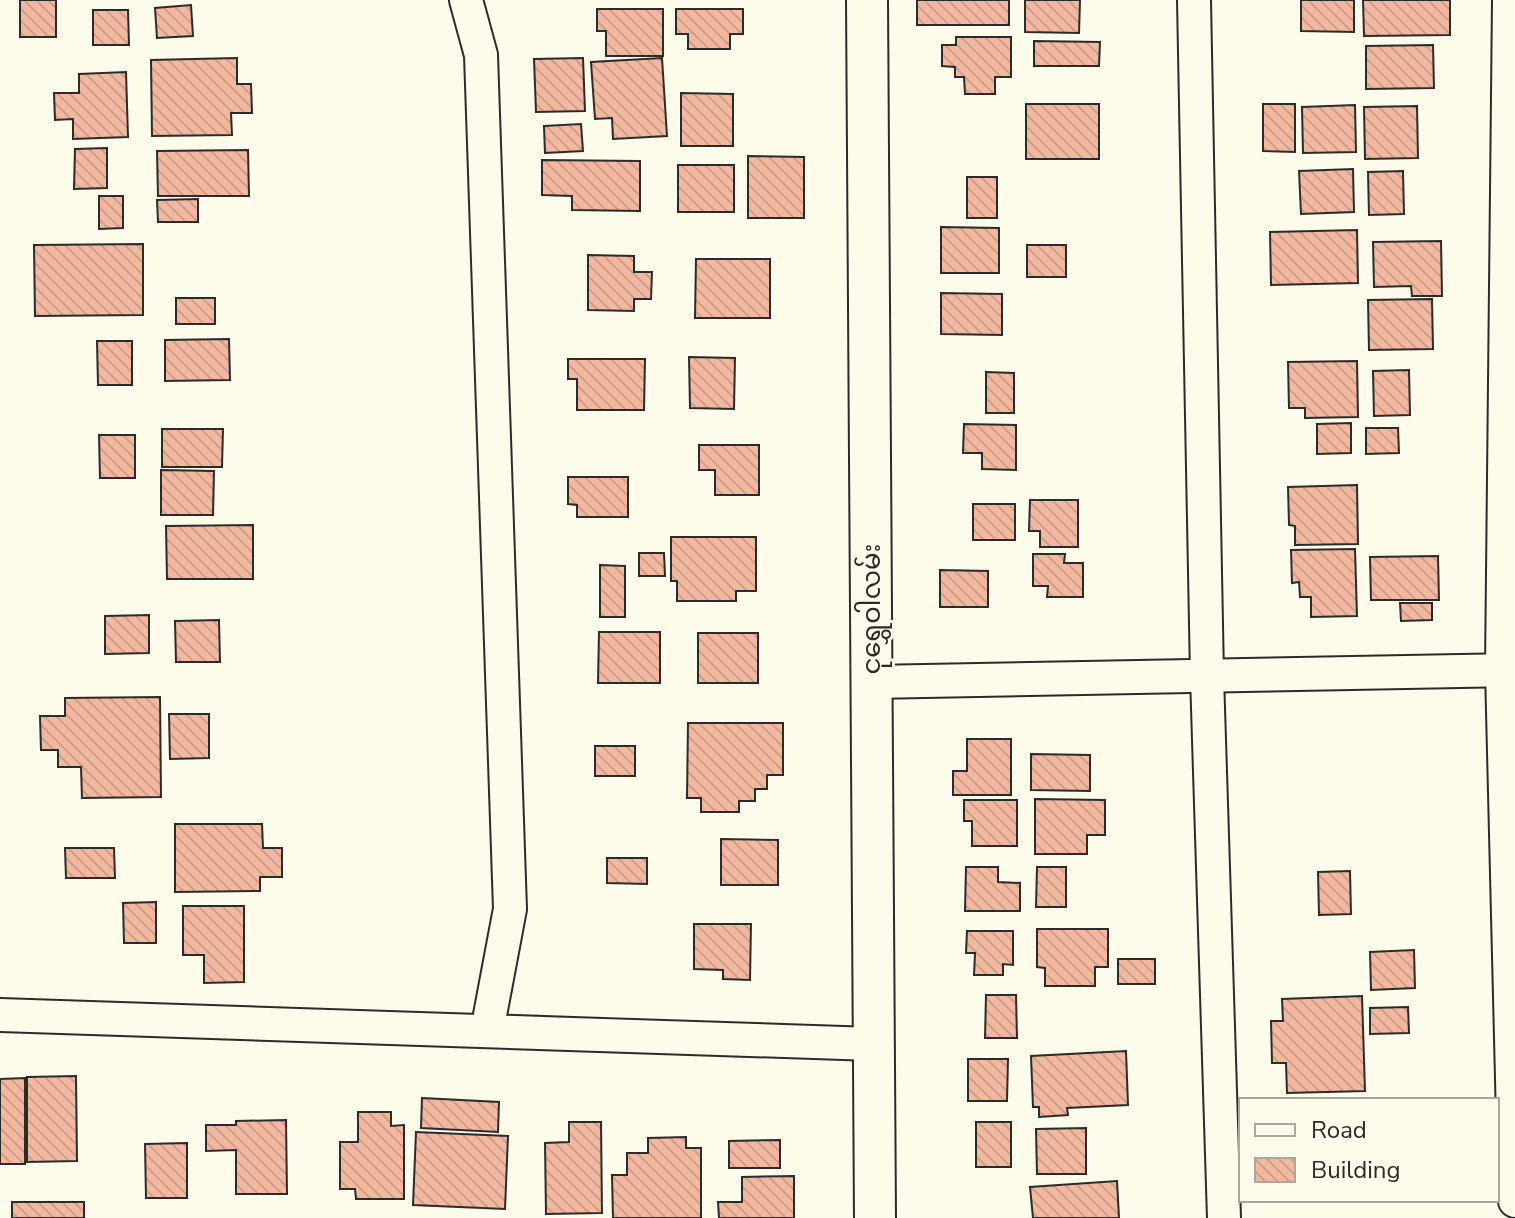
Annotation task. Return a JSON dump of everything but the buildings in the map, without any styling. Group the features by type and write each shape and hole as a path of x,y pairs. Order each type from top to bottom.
{"street":[{"path":"466,0 481,55 510,909 487,1031"},
{"name":"ငုရွှေဝါလမ်း","path":"867,0 875,1218"},
{"path":"1194,0 1207,676 1224,1218"},
{"path":"1509,0 1509,670 1515,1201"},
{"path":"871,682 1509,670"},
{"path":"0,1015 873,1044"}]}
